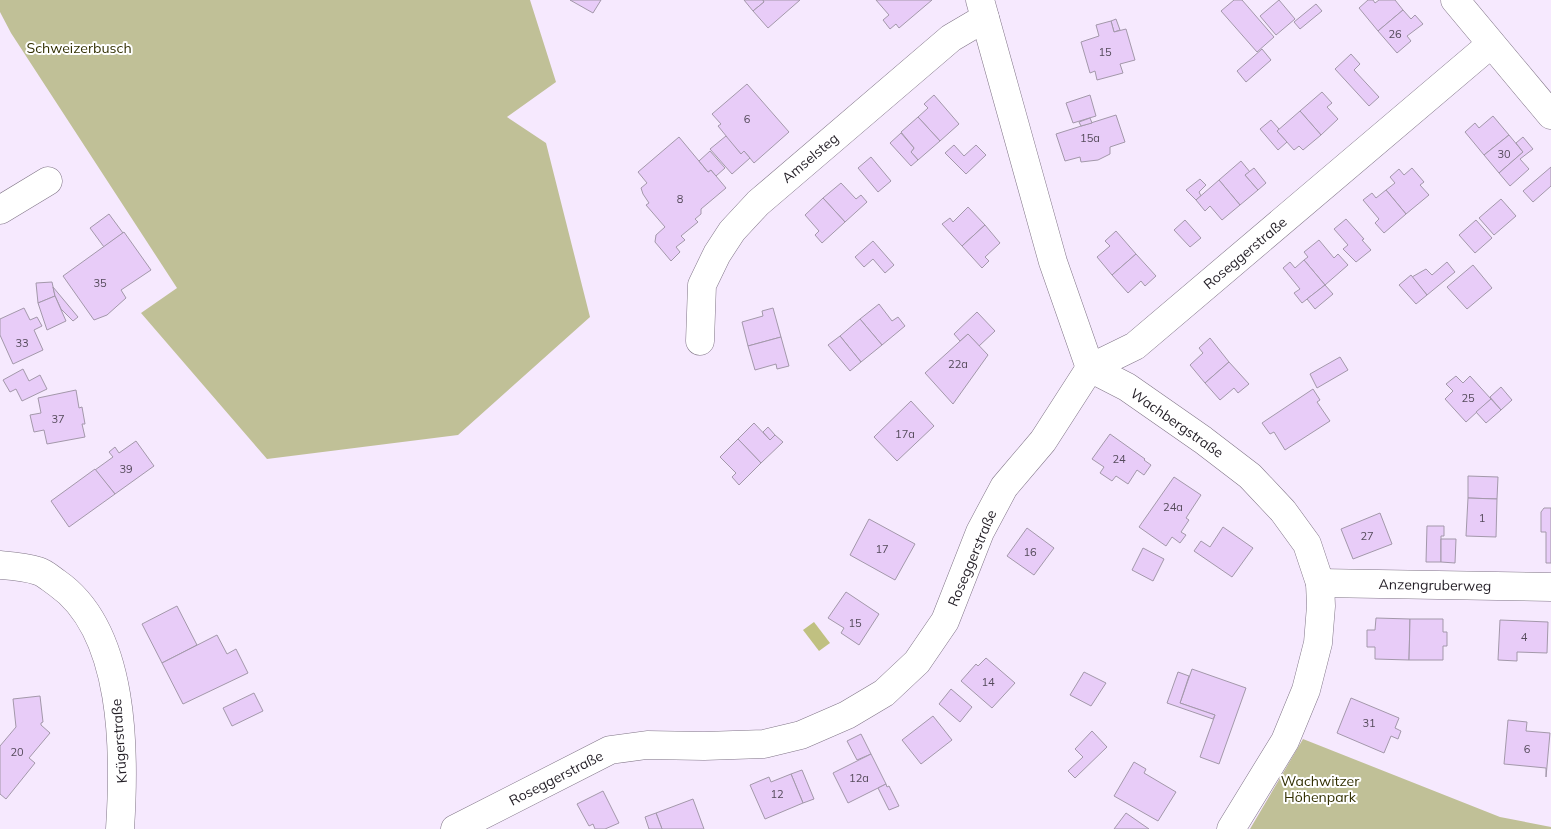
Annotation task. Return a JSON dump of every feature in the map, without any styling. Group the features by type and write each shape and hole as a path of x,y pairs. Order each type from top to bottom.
{"street":[{"path":"1455,0 1551,115"},
{"path":"983,9 1053,262 1090,368"},
{"name":"Amselsteg","path":"700,341 702,285 717,254 732,231 758,203 983,9"},
{"name":"Roseggerstraße","path":"455,829 610,750 647,745 764,744 801,735 847,715 884,693 917,662 945,621 980,532 1004,488 1042,441 1090,368 1135,346 1491,44"},
{"path":"0,210 48,181"},
{"name":"Wachbergstraße","path":"1090,368 1134,393 1204,440 1250,476 1283,511 1307,544 1320,583 1321,606 1318,643 1306,690 1285,741 1231,829"},
{"name":"Krügerstraße","path":"0,565 39,571 71,593 97,630 108,660 118,704 122,792 120,829"},
{"name":"Anzengruberweg","path":"1320,583 1551,587"}],"green space":[{"name":"Schweizerbusch","path":"0,0 530,0 556,82 507,117 546,143 590,317 458,435 267,459 141,313 177,288 11,33 0,12"},
{"name":"Wachwitzer Höhenpark","path":"1303,739 1500,817 1551,827 1551,829 1250,829"}],"shaded area":[{"path":"814,622 830,643 819,651 803,630"}],"building":[{"path":"570,0 601,0 593,13"},
{"path":"744,0 763,0 764,2 753,11"},
{"path":"763,0 800,0 768,28 753,11 764,2"},
{"path":"876,0 932,0 899,28 896,24 890,29 883,20 889,15"},
{"path":"1234,0 1242,0 1274,37 1257,52 1221,11"},
{"path":"1279,0 1295,19 1276,35 1260,16"},
{"path":"1368,0 1373,0 1375,3 1379,0 1395,0 1403,10 1378,31 1359,8"},
{"path":"1316,4 1322,11 1300,29 1294,22"},
{"path":"1403,10 1411,19 1415,15 1423,24 1407,36 1411,41 1397,53 1378,31"},
{"path":"1116,19 1120,30 1114,32 1111,21"},
{"path":"1111,21 1114,32 1126,29 1135,60 1120,64 1123,73 1097,80 1095,71 1090,73 1081,42 1099,36 1096,25"},
{"path":"1262,49 1271,60 1246,82 1237,71"},
{"path":"1351,54 1360,64 1354,70 1379,97 1369,106 1335,69"},
{"path":"747,84 789,132 754,163 744,151 741,154 726,138 718,126 721,124 712,114"},
{"path":"1322,92 1332,103 1327,107 1338,119 1321,135 1300,111"},
{"path":"934,95 959,124 940,141 918,117 928,108 924,104"},
{"path":"1090,95 1096,116 1073,123 1066,103"},
{"path":"1300,111 1321,135 1303,150 1299,146 1294,150 1277,131"},
{"path":"1116,115 1125,142 1110,147 1110,154 1098,160 1081,162 1080,157 1065,161 1056,134"},
{"path":"1493,116 1509,135 1484,155 1465,132 1475,123 1479,128"},
{"path":"918,117 940,141 918,160 911,152 914,148 901,132"},
{"path":"1090,118 1092,123 1081,126 1079,122"},
{"path":"1271,120 1279,129 1277,131 1287,142 1278,150 1260,129"},
{"path":"901,133 914,148 911,152 918,160 911,166 890,143"},
{"path":"1509,135 1523,152 1499,173 1484,155"},
{"path":"726,136 741,154 744,151 750,158 732,174 710,149"},
{"path":"679,137 708,172 711,170 726,188 701,209 701,214 695,219 698,222 681,236 685,240 676,247 680,252 671,261 655,242 656,235 665,227 646,205 649,203 641,188 647,183 638,172"},
{"path":"1523,137 1533,149 1520,159 1529,169 1510,186 1499,173 1523,152 1516,143"},
{"path":"954,145 964,156 976,145 986,155 966,174 945,153"},
{"path":"710,151 725,168 716,176 711,170 708,172 699,161"},
{"path":"871,157 891,181 878,192 858,168"},
{"path":"1241,161 1250,172 1245,175 1258,190 1240,205 1219,180"},
{"path":"1551,167 1551,186 1533,202 1523,191"},
{"path":"1254,168 1266,183 1258,190 1245,175"},
{"path":"1412,168 1424,182 1420,185 1429,195 1406,214 1386,190 1395,183 1390,177 1399,169 1404,175"},
{"path":"1200,179 1206,185 1199,192 1201,196 1196,200 1186,190"},
{"path":"1219,180 1240,205 1222,220 1210,206 1205,211 1196,200"},
{"path":"841,183 856,199 861,195 867,202 845,222 823,198"},
{"path":"1386,190 1406,214 1384,233 1375,223 1379,219 1363,200 1372,193 1376,198"},
{"path":"823,198 845,222 822,243 815,235 819,231 805,215"},
{"path":"1501,199 1516,216 1494,235 1479,218"},
{"path":"968,207 985,225 962,246 942,224 950,218 953,222"},
{"path":"109,214 123,233 104,247 90,228"},
{"path":"1346,219 1371,250 1356,262 1343,249 1348,245 1334,229"},
{"path":"1185,220 1201,238 1190,247 1174,230"},
{"path":"1476,220 1492,238 1475,253 1459,235"},
{"path":"985,225 1000,243 985,257 989,261 982,268 962,246"},
{"path":"1116,231 1136,254 1112,275 1097,257 1110,246 1105,241"},
{"path":"124,232 151,270 121,290 126,298 107,315 94,320 63,276"},
{"path":"1319,240 1334,258 1338,254 1348,265 1325,285 1304,260 1308,257 1304,252"},
{"path":"873,241 894,265 885,273 873,259 864,267 855,257"},
{"path":"1136,254 1156,276 1145,286 1141,281 1128,293 1112,275"},
{"path":"1304,260 1325,285 1302,303 1294,293 1300,289 1283,268 1290,262 1295,268"},
{"path":"1447,262 1455,272 1427,295 1412,277 1426,269 1432,275"},
{"path":"1473,265 1492,288 1467,309 1447,287"},
{"path":"1411,275 1427,295 1416,304 1399,285"},
{"path":"52,282 55,296 38,303 36,283"},
{"path":"1325,285 1333,294 1315,309 1307,299"},
{"path":"53,287 78,317 73,321 61,309"},
{"path":"55,296 66,321 47,330 38,303"},
{"path":"879,304 892,321 898,317 905,326 882,345 860,319"},
{"path":"24,308 30,320 37,317 42,326 34,330 43,350 13,364 0,335 0,319"},
{"path":"773,308 781,337 748,346 742,322 763,316 762,311"},
{"path":"977,312 995,331 979,346 968,334 960,341 954,334"},
{"path":"860,319 882,345 861,362 840,336"},
{"path":"968,334 988,355 953,404 925,373"},
{"path":"840,336 861,362 850,371 828,345"},
{"path":"781,337 789,366 777,369 776,364 755,370 748,346"},
{"path":"1210,338 1229,362 1205,383 1190,365 1203,353 1199,348"},
{"path":"1340,357 1348,370 1317,388 1310,374"},
{"path":"1229,362 1249,384 1238,393 1234,388 1220,400 1205,383"},
{"path":"23,369 29,381 40,375 47,389 22,401 16,389 10,392 3,380"},
{"path":"1456,376 1463,383 1470,376 1491,399 1466,422 1445,399 1453,391 1446,384"},
{"path":"1501,387 1512,400 1501,410 1490,397"},
{"path":"1313,389 1320,400 1317,402 1330,421 1285,450 1274,432 1270,434 1262,423"},
{"path":"76,390 79,408 82,407 85,424 82,424 85,437 47,444 44,430 34,432 30,415 41,413 38,398"},
{"path":"1491,399 1501,410 1486,423 1476,412"},
{"path":"911,401 934,426 897,461 874,437"},
{"path":"754,423 770,440 775,435 783,442 761,463 738,439"},
{"path":"768,427 775,435 770,440 763,432"},
{"path":"1110,434 1151,465 1144,475 1137,470 1128,484 1116,476 1112,481 1100,473 1104,467 1092,459"},
{"path":"738,439 761,463 739,485 732,477 736,473 720,457"},
{"path":"136,441 154,466 115,494 95,470 113,457 109,452 115,447 119,453"},
{"path":"95,469 115,494 69,527 51,501"},
{"path":"1468,476 1498,477 1497,499 1468,498"},
{"path":"1174,477 1201,495 1186,518 1189,520 1181,532 1186,535 1180,543 1172,537 1166,546 1139,527"},
{"path":"1468,498 1497,499 1496,537 1466,536"},
{"path":"1544,508 1551,508 1551,563 1546,563 1546,532 1541,532 1541,512"},
{"path":"1380,513 1392,544 1353,559 1341,529"},
{"path":"869,519 915,544 895,580 850,555"},
{"path":"1427,526 1444,526 1444,536 1441,536 1441,562 1426,562"},
{"path":"1223,527 1253,548 1232,577 1194,551 1201,541 1210,547"},
{"path":"1027,528 1054,548 1034,575 1007,556"},
{"path":"1441,539 1456,539 1455,563 1441,562"},
{"path":"1143,548 1164,559 1153,581 1132,570"},
{"path":"846,592 879,614 859,645 841,633 844,628 828,618"},
{"path":"177,606 197,645 162,663 142,624"},
{"path":"1376,618 1410,619 1409,660 1375,659 1375,647 1367,647 1367,630 1375,630"},
{"path":"1410,619 1443,619 1443,632 1447,632 1447,646 1443,646 1443,660 1409,660"},
{"path":"1500,620 1548,622 1547,653 1517,652 1517,661 1498,660"},
{"path":"217,635 227,654 236,649 248,673 183,704 162,663"},
{"path":"986,658 1015,683 992,708 961,681 976,664 978,666"},
{"path":"1192,669 1246,688 1219,764 1200,757 1215,715 1180,703"},
{"path":"1084,672 1106,683 1091,706 1070,695"},
{"path":"1178,672 1189,676 1180,703 1215,715 1213,719 1167,703"},
{"path":"951,689 972,707 960,722 939,704"},
{"path":"254,693 263,711 232,726 223,708"},
{"path":"40,696 43,722 41,725 50,733 29,758 35,763 6,799 0,794 0,746 16,727 13,699"},
{"path":"1351,698 1399,718 1395,728 1401,731 1398,739 1391,736 1384,753 1337,733"},
{"path":"933,716 952,740 921,764 902,740"},
{"path":"1508,720 1527,722 1526,731 1550,733 1546,777 1546,768 1504,764"},
{"path":"1092,731 1107,747 1075,778 1068,771 1083,757 1075,749"},
{"path":"861,734 871,754 857,760 847,741"},
{"path":"871,754 886,784 848,803 833,773"},
{"path":"1134,762 1146,769 1144,773 1176,792 1158,821 1114,796"},
{"path":"802,770 814,799 803,803 791,774"},
{"path":"791,774 803,803 765,819 750,785 769,777 771,782"},
{"path":"886,784 887,787 889,786 899,806 889,810 878,788"},
{"path":"603,791 619,823 605,829 595,829 593,824 589,826 577,804"},
{"path":"693,799 704,829 662,829 656,813"},
{"path":"656,813 662,829 649,829 645,817"},
{"path":"1126,813 1149,829 1114,829"}]}
